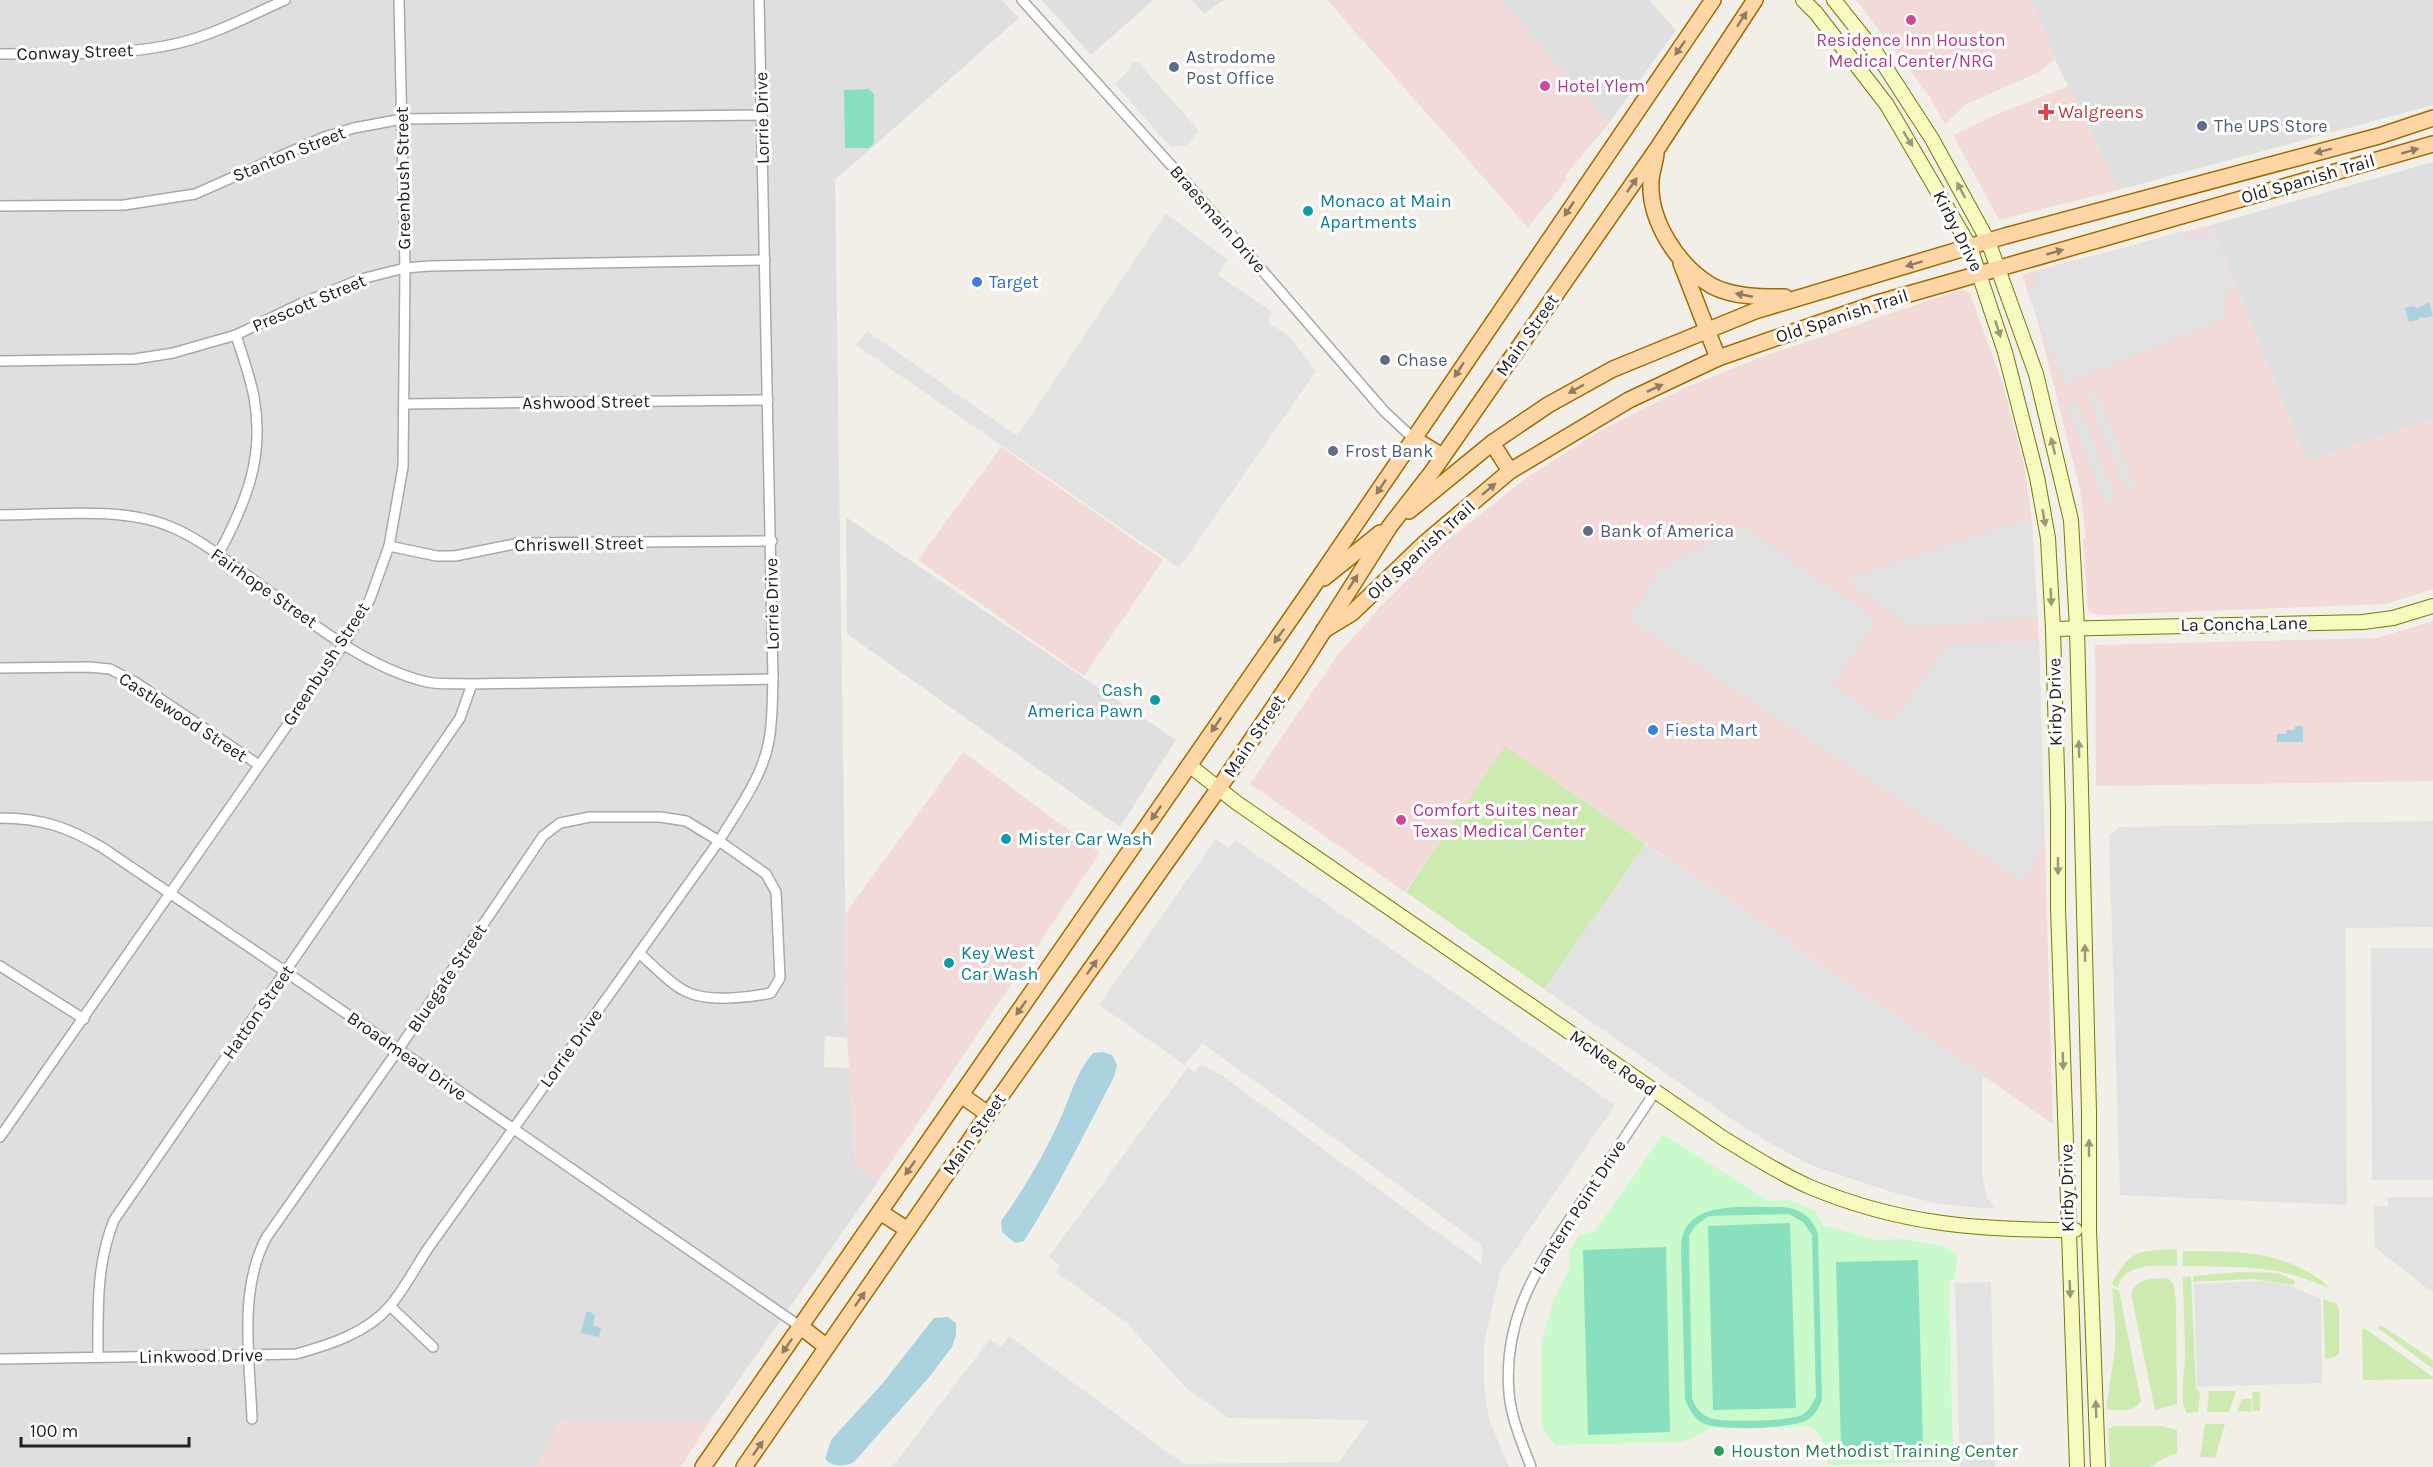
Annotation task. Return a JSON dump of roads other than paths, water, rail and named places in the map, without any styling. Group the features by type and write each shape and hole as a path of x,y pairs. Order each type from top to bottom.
{"main road":[{"name":"Main Street","path":"703,1467 1312,588 1713,0"},
{"name":"Main Street","path":"744,1467 988,1114 1219,788 1300,668 1390,526 1442,456 1657,149 1755,0"},
{"name":"Kirby Drive","path":"1803,0 1816,13 1877,92 1914,149 1970,247 2008,362 2037,477 2048,538 2053,629 2058,908 2077,1467"},
{"name":"Kirby Drive","path":"1834,0 1895,81 1946,162 1988,242 2036,374 2071,520 2077,628 2089,1113 2089,1230 2098,1467"},
{"path":"1877,92 1895,81"},
{"name":"Old Spanish Trail","path":"1312,588 1454,477 1492,443 1548,405 1613,369 1706,330 1755,311 1970,247 2379,136 2433,118"},
{"path":"2379,136 2387,158"},
{"name":"Old Spanish Trail","path":"1321,632 1352,613 1426,542 1510,471 1629,400 1718,358 1874,304 2433,144"},
{"path":"1657,149 1651,182 1653,206 1665,236 1678,256 1696,274 1713,286 1756,297 1803,298"},
{"path":"2265,167 2273,189"},
{"path":"2121,205 2128,231"},
{"path":"1678,256 1718,358"},
{"path":"1414,439 1442,456"},
{"path":"1492,443 1510,471"},
{"name":"La Concha Lane","path":"2053,629 2363,622 2393,618 2433,606"},
{"name":"McNee Road","path":"1189,765 1655,1092 1768,1165 1810,1187 1902,1217 1946,1225 2005,1230 2089,1230"},
{"path":"2058,808 2080,807"},
{"path":"962,1095 988,1114"},
{"path":"880,1212 908,1230"},
{"path":"801,1327 827,1347"}],"street":[{"name":"Conway Street","path":"0,54 110,53 147,49 181,42 222,28 285,0"},
{"name":"Greenbush Street","path":"0,1137 344,644 370,599 389,546 404,468 405,268 399,0"},
{"name":"Lorrie Drive","path":"513,1130 719,841 762,763 768,744 773,679 772,541 759,0"},
{"name":"Braesmain Drive","path":"1022,0 1179,174 1384,411 1414,439"},
{"name":"Stanton Street","path":"0,206 124,205 195,194 324,137 354,128 402,119 762,116"},
{"name":"Prescott Street","path":"0,361 135,359 173,353 236,335 300,304 361,279 405,268 765,260"},
{"path":"218,555 243,504 257,450 254,396 236,335"},
{"name":"Ashwood Street","path":"404,404 768,400"},
{"name":"Fairhope Street","path":"0,515 107,514 132,516 172,527 218,555 344,644 381,664 429,682 472,684 773,679"},
{"name":"Chriswell Street","path":"389,546 446,556 519,543 772,541"},
{"name":"Castlewood Street","path":"0,668 89,667 110,669 135,682 258,765"},
{"name":"Hatton Street","path":"98,1357 99,1279 105,1242 114,1220 460,718 472,684"},
{"name":"Bluegate Street","path":"252,1419 248,1299 256,1257 266,1238 543,837 560,823 590,817 660,818 686,821 766,874 776,892 780,978 771,993 756,997 704,998 686,992 639,953"},
{"name":"Broadmead Drive","path":"0,818 28,818 42,821 83,837 286,972 801,1327"},
{"path":"0,966 84,1019"},
{"name":"Lantern Point Drive","path":"1531,1467 1517,1428 1509,1395 1509,1360 1514,1325 1527,1288 1559,1232 1655,1092"},
{"name":"Linkwood Drive","path":"0,1359 250,1356 296,1354 332,1345 368,1324 390,1306 513,1130"},
{"path":"390,1306 434,1347"}],"water":[{"path":"2429,302 2433,316 2420,317 2409,322 2405,308 2412,306 2418,308"},
{"path":"2295,726 2303,726 2303,742 2277,742 2277,734 2286,734 2287,730 2295,730"},
{"path":"1103,1052 1112,1055 1117,1065 1114,1077 1036,1221 1024,1241 1015,1243 1002,1232 1001,1221 1045,1149 1082,1069 1093,1053"},
{"path":"590,1311 595,1316 593,1325 601,1328 599,1337 581,1333 586,1313"},
{"path":"948,1317 956,1323 956,1335 952,1347 930,1376 854,1462 838,1465 828,1462 825,1459 831,1440 882,1384 934,1318"}],"place":[{"name":"Residence Inn Houston Medical Center/NRG","path":"1911,20"},
{"name":"Astrodome Post Office","path":"1174,67"},
{"name":"Hotel Ylem","path":"1545,86"},
{"name":"Walgreens","path":"2046,112"},
{"name":"The UPS Store","path":"2202,126"},
{"name":"Monaco at Main Apartments","path":"1308,211"},
{"name":"Target","path":"977,282"},
{"name":"Chase","path":"1385,360"},
{"name":"Frost Bank","path":"1333,451"},
{"name":"Bank of America","path":"1588,531"},
{"name":"Cash America Pawn","path":"1155,700"},
{"name":"Fiesta Mart","path":"1653,730"},
{"name":"Comfort Suites near Texas Medical Center","path":"1401,820"},
{"name":"Mister Car Wash","path":"1006,839"},
{"name":"Key West Car Wash","path":"949,963"},
{"name":"Houston Methodist Training Center","path":"1719,1451"}]}
